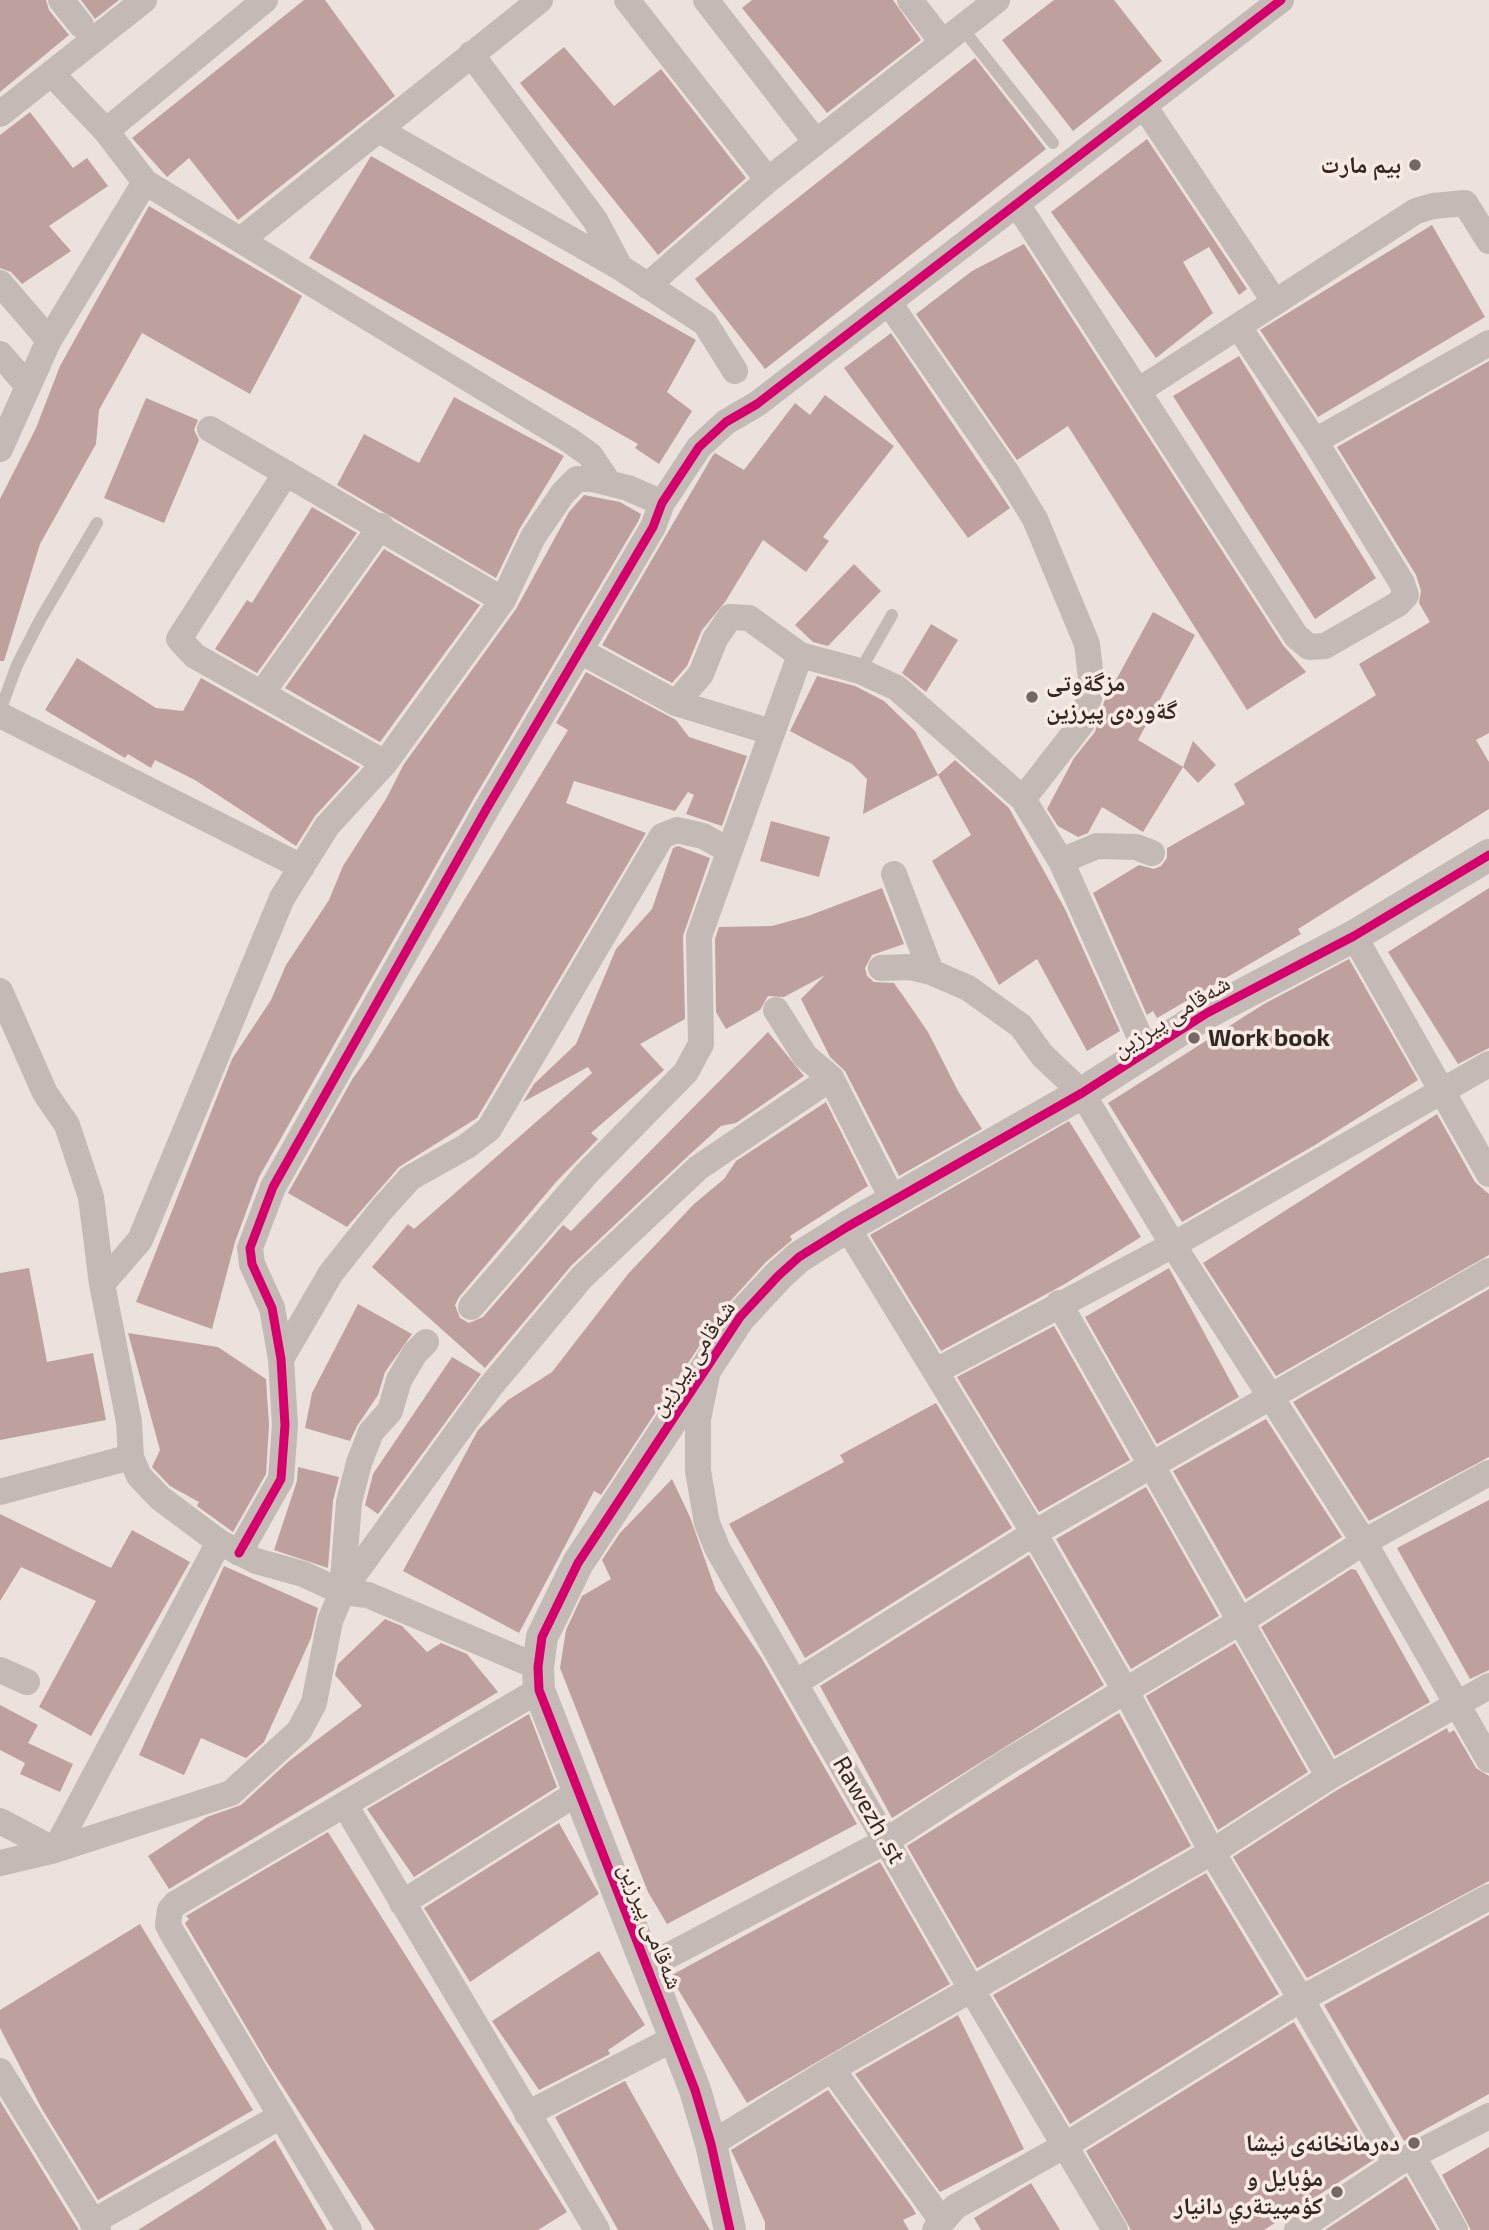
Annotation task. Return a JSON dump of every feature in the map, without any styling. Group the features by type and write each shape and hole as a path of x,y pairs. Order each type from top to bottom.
{"street":[{"path":"61,0 81,25"},
{"path":"0,114 144,0"},
{"path":"106,131 265,0"},
{"path":"242,239 540,0"},
{"path":"627,0 768,180"},
{"path":"706,0 816,142"},
{"path":"910,0 953,35"},
{"path":"55,1850 229,1548 281,1479 285,1425 281,1359 272,1308 252,1265 250,1248 273,1187 487,808 653,527 663,503 699,447 726,422 757,404 1281,0"},
{"path":"647,286 768,180 993,1"},
{"path":"471,54 595,220 621,268"},
{"path":"52,74 106,131 145,182 569,440 590,455 609,483"},
{"path":"1144,106 1275,302"},
{"path":"379,130 621,268 705,323 735,371"},
{"path":"0,449 49,340 145,182"},
{"path":"1017,204 1296,636 1309,647 1325,646 1398,604 1406,595 1402,583 1315,441 1238,326"},
{"path":"1138,391 1416,211 1433,206 1465,204 1489,241"},
{"path":"0,283 49,340"},
{"path":"889,303 1007,473 1035,519 1087,644 1092,687 1082,723 1023,800"},
{"path":"1315,441 1489,344"},
{"path":"0,354 29,386"},
{"path":"210,429 381,526 503,600"},
{"path":"286,473 179,639 195,656 385,763"},
{"path":"102,1284 140,1240 282,898 327,827 385,763 503,600 533,537 570,485 577,480 592,479 663,503"},
{"path":"262,693 381,526"},
{"path":"676,703 701,674 715,639 730,617 748,618 800,655 860,671 897,688 1023,800 1061,861 1147,1053"},
{"path":"580,651 676,703 771,732"},
{"path":"471,1307 587,1173 685,1072 701,1044 699,936 728,850 755,787 771,732 800,655"},
{"path":"0,713 302,867"},
{"path":"281,1359 331,1273 410,1178 467,1146 489,1129 662,836 677,830 703,836 728,850"},
{"path":"1061,861 1097,846 1136,847 1153,853"},
{"name":"شەقامی پیرزین","path":"730,2230 711,2144 675,2038 577,1793 539,1678 547,1623 578,1563 709,1368 740,1317 799,1257 1082,1093 1238,995 1354,936 1489,857"},
{"path":"894,874 931,972"},
{"path":"1354,936 1489,1174"},
{"path":"881,968 910,967 931,972 968,988 1021,1026 1042,1055 1082,1093 1173,1245 1273,1396 1364,1542 1489,1760"},
{"path":"0,991 45,1093 67,1125 91,1197 102,1284 121,1375 131,1457 139,1476 160,1498 229,1548 256,1561 303,1574 342,1592 368,1595 539,1678"},
{"path":"776,1010 805,1056 831,1078 894,1200"},
{"path":"936,1371 1059,1303 1173,1245 1489,1064"},
{"path":"0,1863 55,1850 232,1793 299,1731 314,1703 330,1621 342,1592 490,1387 582,1277 698,1168 831,1078"},
{"path":"847,1227 1034,1532 1125,1690 1212,1852 1301,1999 1404,2160 1455,2230"},
{"path":"795,1683 1034,1532 1489,1271"},
{"path":"1059,1303 1329,1777"},
{"path":"342,1592 349,1502 359,1463 371,1432 390,1410 399,1380 415,1353 426,1342"},
{"name":"Rawezh .st","path":"709,1368 700,1407 698,1471 707,1522 730,1573 972,1992 1115,2230"},
{"path":"0,1492 131,1457"},
{"path":"646,1967 887,1841 1007,1762 1241,1621 1364,1542 1489,1473"},
{"path":"0,1670 27,1682"},
{"path":"349,2230 171,1931 168,1917 175,1904 345,1805 539,1678"},
{"path":"711,2144 832,2069 972,1992 1212,1852 1329,1777 1489,1686"},
{"path":"402,1903 577,1793"},
{"path":"345,1805 527,2114 587,2226"},
{"path":"0,1821 55,1850"},
{"path":"832,2069 938,2225 955,2207 1066,2145 1301,1999 1489,1897"},
{"path":"527,2114 675,2038"},
{"path":"0,2070 95,2226 281,2116"},
{"path":"1297,2230 1404,2160 1489,2116"}],"lane":[{"path":"953,35 1054,143"},
{"path":"0,713 16,665 97,523"},
{"path":"860,671 892,615"}],"building":[{"path":"0,0 46,0 49,10 69,35 0,92"},
{"path":"81,0 119,0 95,19"},
{"path":"304,0 325,0 395,96 238,220 189,158 167,177 132,138"},
{"path":"752,0 893,0 921,40 827,113 742,8"},
{"path":"1054,0 1114,0 1162,61 1073,131 1002,40"},
{"path":"564,47 614,106 661,69 746,178 658,255 520,83"},
{"path":"975,58 1046,149 765,369 695,279"},
{"path":"30,112 73,168 87,158 108,186 49,226 71,251 22,284 11,272 0,268 0,135"},
{"path":"1147,139 1247,289 1239,295 1209,247 1183,262 1213,313 1156,358 1051,212"},
{"path":"371,156 696,340 667,392 692,411 659,464 635,448 638,444 309,258"},
{"path":"149,206 302,296 250,394 142,333 99,410 96,444 40,544 4,661 0,661 0,499 36,428 60,366"},
{"path":"1432,225 1485,317 1318,417 1260,330"},
{"path":"1024,244 1283,645 1306,672 1247,710 1068,426 1017,460 916,314 972,271"},
{"path":"891,333 1010,508 968,538 844,368"},
{"path":"1239,356 1376,578 1315,619 1173,396"},
{"path":"1489,361 1489,733 1476,740 1489,762 1489,809 1298,929 1301,934 1157,1018 1153,1011 1147,1015 1093,893 1139,865 1154,869 1161,866 1167,858 1167,848 1245,804 1234,784 1376,695 1359,664 1430,622 1419,603 1421,591 1416,575 1337,447"},
{"path":"825,395 894,446 823,537 829,541 806,572 763,540 725,602 702,630 687,666 672,683 602,645 713,455 715,453 744,470 795,403 810,415"},
{"path":"454,397 564,456 519,530 496,578 337,485 364,434 419,463"},
{"path":"146,398 198,420 194,430 199,440 164,523 104,498"},
{"path":"584,495 620,502 641,514 639,520 473,800 259,1177 235,1242 212,1329 136,1302 232,1059 271,1000 286,965 329,900 343,866 386,799 404,764 516,609 569,512"},
{"path":"312,507 357,533 257,673 215,649 247,600 252,603"},
{"path":"384,549 480,605 380,742 285,688"},
{"path":"854,564 881,591 828,646 813,642 795,625"},
{"path":"1153,612 1195,635 1138,740 1183,767 1143,832 1102,807 1088,833 1078,837 1058,826 1047,809 1074,758 1095,732 1104,702"},
{"path":"931,624 958,640 926,692 902,673"},
{"path":"77,658 156,708 183,711 201,678 360,767 315,816 296,846 195,780 155,760 151,768 128,754 125,758 45,710"},
{"path":"586,672 676,720 689,737 747,756 722,826 686,814 694,795 688,792 675,811 574,781 566,803 646,833 477,1118 399,1167 347,1227 288,1193 353,1078 568,730 556,723"},
{"path":"817,676 855,686 884,701 915,731 938,775 863,814 867,779 852,764 790,731"},
{"path":"1193,741 1216,765 1198,783 1183,767"},
{"path":"955,760 1009,808 1065,909 1120,1031 1087,1051 1037,959 999,985 932,861 971,835 938,775"},
{"path":"771,821 830,837 819,877 760,861"},
{"path":"678,846 710,858 683,936 685,1019 640,1044 664,1070 591,1133 598,1139 556,1182 459,1297 455,1305 460,1318 469,1323 483,1317 563,1225 571,1231 768,1032 804,1076 736,1123 721,1126 687,1157 571,1266 485,1368 372,1267 408,1224 414,1229 592,1073 588,1067 523,1102 534,1084 576,1044 616,949 652,909 673,848"},
{"path":"882,888 904,944 872,955 865,968 867,976 874,982 894,983 928,1032 958,1091 982,1129 899,1176 845,1071 830,1057 801,999 825,975 784,997 768,996 760,1010 726,1029 716,1012 715,939 719,927 772,926 808,916"},
{"path":"1489,888 1489,1048 1458,1064 1388,952"},
{"path":"1349,959 1418,1080 1315,1145 1182,1222 1108,1103 1264,1004"},
{"path":"826,1102 868,1186 790,1236 792,1240 766,1262 725,1307 601,1495 594,1491 519,1633 403,1571 478,1430 508,1400 552,1372 628,1274 694,1204 724,1179 736,1161"},
{"path":"1437,1114 1475,1182 1489,1194 1489,1255 1276,1376 1203,1263"},
{"path":"1069,1121 1141,1237 1063,1285 941,1351 870,1235"},
{"path":"29,1268 47,1362 93,1353 106,1420 0,1440 0,1273"},
{"path":"1169,1268 1239,1397 1157,1444 1085,1317"},
{"path":"1489,1289 1489,1457 1369,1521 1293,1402"},
{"path":"358,1304 412,1334 385,1372 378,1395 350,1441 305,1428 312,1393"},
{"path":"1054,1326 1130,1460 1039,1512 957,1377"},
{"path":"128,1333 218,1347 266,1379 269,1425 266,1474 233,1532 197,1506 199,1502 170,1486 152,1467 160,1450"},
{"path":"452,1357 481,1374 378,1514 365,1505 373,1474"},
{"path":"936,1403 1012,1528 805,1658 729,1524 844,1462 840,1455"},
{"path":"1266,1419 1342,1537 1246,1599 1173,1471"},
{"path":"298,1467 339,1477 333,1501 328,1568 274,1550 297,1481"},
{"path":"672,1479 690,1517 716,1591 761,1657 857,1824 667,1924 648,1892 560,1668 566,1630 582,1596 611,1579 602,1560 620,1533"},
{"path":"1146,1487 1219,1616 1131,1669 1056,1539"},
{"path":"1489,1500 1489,1670 1470,1679 1397,1548"},
{"path":"0,1514 111,1568 132,1530 190,1562 91,1736 39,1707 96,1601 21,1567 0,1601"},
{"path":"1029,1555 1104,1685 892,1818 820,1686"},
{"path":"224,1566 318,1608 311,1638 264,1742 246,1758 201,1738 184,1775 139,1755"},
{"path":"1351,1569 1356,1570 1430,1702 1335,1756 1261,1627"},
{"path":"385,1619 402,1626 427,1652 441,1643 467,1654 498,1692 169,1889 148,1856 207,1817 241,1805 289,1761 362,1706 335,1675 338,1664"},
{"path":"1235,1643 1308,1772 1218,1830 1146,1696"},
{"path":"0,1705 38,1725 28,1743 73,1764 60,1792 20,1774 25,1763 0,1750"},
{"path":"1119,1713 1191,1846 977,1968 907,1846"},
{"path":"529,1714 557,1787 414,1877 367,1809"},
{"path":"1447,1728 1449,1733 1454,1730 1476,1768 1489,1776 1489,1881 1307,1978 1233,1857 1337,1790"},
{"path":"559,1823 599,1894 470,1982 424,1908"},
{"path":"328,1832 567,2212 538,2230 375,2230 268,2064 185,1923 189,1919 186,1916"},
{"path":"880,1862 950,1984 747,2103 670,1976"},
{"path":"1206,1873 1279,1994 1070,2124 993,1995"},
{"path":"1489,1915 1489,2094 1404,2141 1324,2005"},
{"path":"140,1924 253,2110 98,2200 42,2109 0,2028 0,2010"},
{"path":"599,1951 645,2025 608,2050 610,2054 539,2090 492,2021"},
{"path":"958,2015 1024,2149 940,2192 855,2074"},
{"path":"1294,2022 1375,2159 1264,2230 1131,2230 1086,2151"},
{"path":"625,2081 710,2230 618,2230 555,2117"},
{"path":"828,2090 912,2207 916,2214 903,2220 909,2230 765,2230 765,2222 731,2150"},
{"path":"0,2101 77,2227 79,2230 0,2230"},
{"path":"275,2140 327,2230 138,2230 203,2189"},
{"path":"1489,2147 1489,2230 1471,2230 1442,2175"},
{"path":"1406,2176 1437,2230 1325,2230 1404,2178"},
{"path":"1031,2183 1060,2230 981,2230 974,2218"}],"cycle path":[{"path":"239,1553 281,1479 285,1425 281,1359 272,1308 252,1264 250,1248 273,1187 487,808 653,527 662,503 699,447 726,422 757,404 1281,0"},
{"path":"730,2230 711,2144 695,2090 539,1690 538,1667 542,1637 578,1563 740,1317 799,1257 1082,1093 1207,1013 1354,936 1489,855"}],"place":[{"name":"بیم مارت","path":"1415,165"},
{"name":"مزگةوتی گةورەی پیرزین","path":"1032,697"},
{"name":"Work book","path":"1194,1038"},
{"name":"دەرمانخانەی نیشا","path":"1414,2143"},
{"name":"مؤبايل و كؤمپيتةري دانيار","path":"1337,2192"}]}
